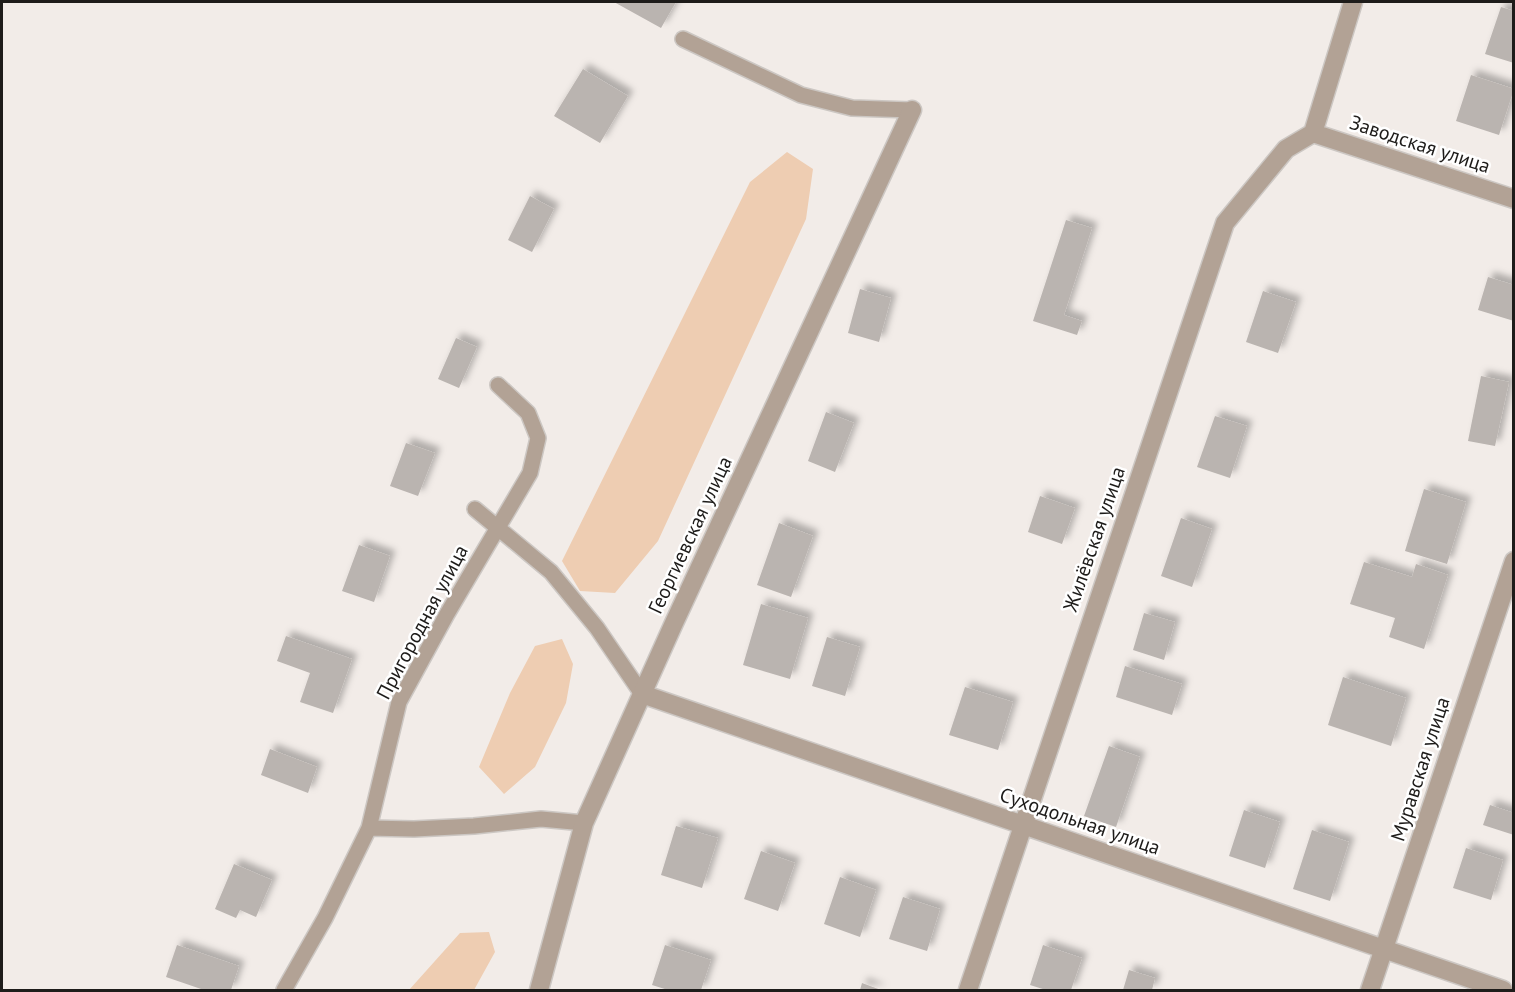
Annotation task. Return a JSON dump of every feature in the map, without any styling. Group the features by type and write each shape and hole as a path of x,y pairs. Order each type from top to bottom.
{"street":[{"path":"1313,133 1353,2"},
{"name":"Георгиевская улица","path":"539,990 584,823 912,110"},
{"name":"Заводская улица","path":"1313,133 1514,199"},
{"name":"Жилёвская улица","path":"968,990 1225,223 1286,149 1313,133"},
{"name":"Муравская улица","path":"1370,990 1514,561"},
{"name":"Суходольная улица","path":"642,694 1503,990"}],"lane":[{"path":"683,39 801,95 852,108 912,110"},
{"name":"Пригородная улица","path":"284,990 325,918 369,828 399,702 447,614 530,473 538,438 528,413 498,385"},
{"path":"475,509 551,572 597,628 642,694"},
{"path":"369,828 414,829 474,826 541,819 584,823"}],"shaded area":[{"path":"787,152 813,169 806,219 658,541 615,593 580,591 562,561 750,182"},
{"path":"562,639 573,664 566,703 535,767 504,794 479,767 510,693 535,646"},
{"path":"489,932 495,952 474,990 409,990 460,933"}],"building":[{"path":"614,2 676,2 661,28"},
{"path":"1501,7 1514,11 1514,63 1485,54"},
{"path":"583,69 628,96 600,143 554,116"},
{"path":"1471,75 1514,89 1499,135 1456,121"},
{"path":"530,196 554,209 532,252 508,240"},
{"path":"1066,220 1092,228 1064,315 1082,321 1077,335 1033,321"},
{"path":"1488,277 1514,285 1514,321 1478,310"},
{"path":"860,289 891,298 879,342 848,333"},
{"path":"1263,291 1296,302 1278,353 1246,342"},
{"path":"456,338 477,347 459,388 438,379"},
{"path":"1481,376 1509,382 1495,446 1468,441"},
{"path":"826,412 854,423 835,472 808,461"},
{"path":"1215,416 1247,426 1230,478 1197,467"},
{"path":"406,443 435,453 418,496 390,486"},
{"path":"1424,489 1466,502 1447,564 1405,551"},
{"path":"1040,496 1075,508 1062,544 1028,532"},
{"path":"1181,518 1212,529 1192,587 1161,576"},
{"path":"779,523 813,536 791,597 757,585"},
{"path":"359,545 390,556 374,602 342,591"},
{"path":"1364,562 1412,577 1416,564 1448,575 1424,649 1389,637 1395,618 1350,604"},
{"path":"761,604 808,618 790,679 743,665"},
{"path":"1144,613 1175,622 1164,660 1133,650"},
{"path":"286,636 352,659 333,713 300,702 310,673 277,661"},
{"path":"827,637 860,647 845,696 812,686"},
{"path":"1125,666 1182,684 1172,715 1116,697"},
{"path":"1343,677 1406,698 1391,746 1328,725"},
{"path":"965,687 1013,702 998,750 949,735"},
{"path":"1109,746 1140,757 1116,827 1084,816"},
{"path":"270,749 317,767 308,793 261,775"},
{"path":"1490,805 1514,813 1514,835 1483,825"},
{"path":"1244,810 1280,822 1265,868 1229,856"},
{"path":"676,826 718,838 702,888 661,875"},
{"path":"1312,830 1349,842 1330,901 1293,889"},
{"path":"1466,848 1503,860 1491,900 1453,888"},
{"path":"761,851 795,863 778,911 744,899"},
{"path":"234,864 272,880 256,917 240,910 236,918 215,909"},
{"path":"840,877 876,890 860,937 824,924"},
{"path":"903,897 940,909 927,951 889,939"},
{"path":"177,945 239,966 231,990 204,990 166,977"},
{"path":"665,945 711,960 701,990 668,990 652,985"},
{"path":"1043,945 1082,958 1071,990 1046,990 1030,985"},
{"path":"1129,970 1155,978 1152,990 1123,990"},
{"path":"862,983 881,990 860,990"}]}
